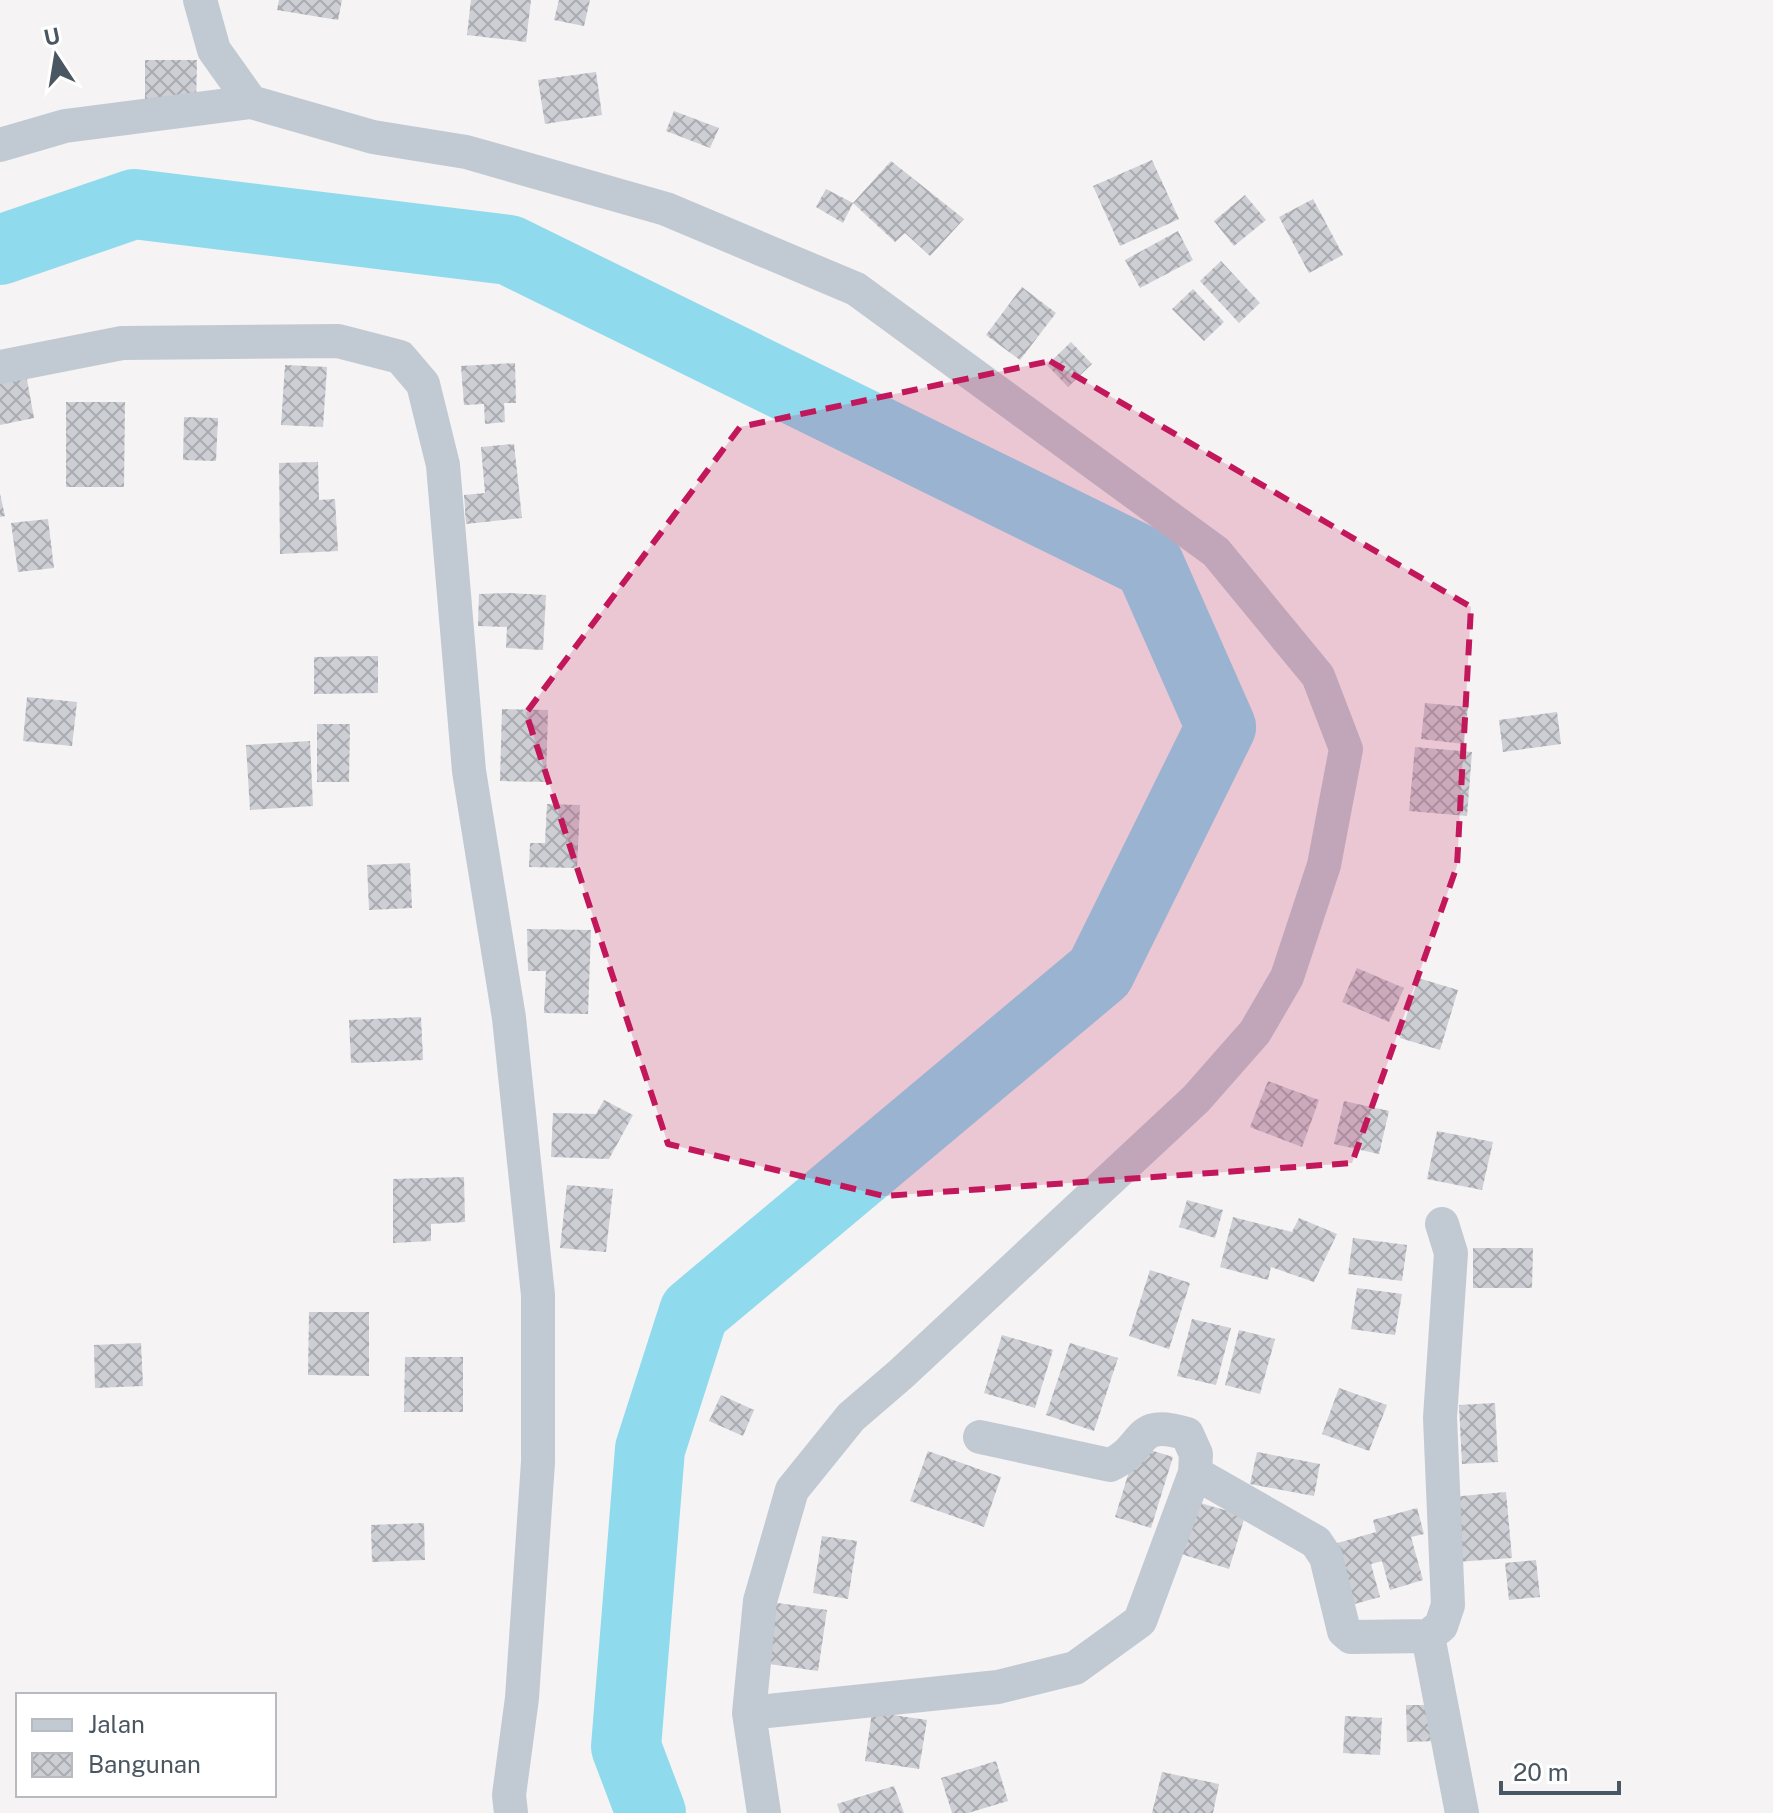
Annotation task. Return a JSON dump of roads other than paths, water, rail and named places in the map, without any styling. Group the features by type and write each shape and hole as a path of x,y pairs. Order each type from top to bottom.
{"street":[{"path":"200,0 214,50 251,102"},
{"path":"0,145 65,126 251,102 373,137 466,152 666,209 856,289 1216,552 1318,676 1346,749 1324,865 1287,977 1255,1032 1196,1099 851,1417 792,1490 760,1601 749,1713 764,1813"},
{"path":"0,367 122,343 338,341 400,357 423,384 443,465 469,771 509,1018 538,1295 538,1462 522,1698 509,1795 511,1813"},
{"path":"1195,1473 1316,1542 1326,1557 1344,1631 1351,1637 1428,1636 1441,1626 1448,1605 1440,1418 1451,1253 1442,1224"},
{"path":"749,1713 998,1687 1075,1668 1140,1621 1195,1473 1196,1454 1187,1434 1165,1427 1144,1432 1125,1456 1110,1465 980,1437"},
{"path":"1428,1636 1462,1813"}],"waterway":[{"path":"0,250 134,204 509,250 1149,564 1221,727 1100,972 694,1312 650,1449 626,1747 651,1813"}]}
